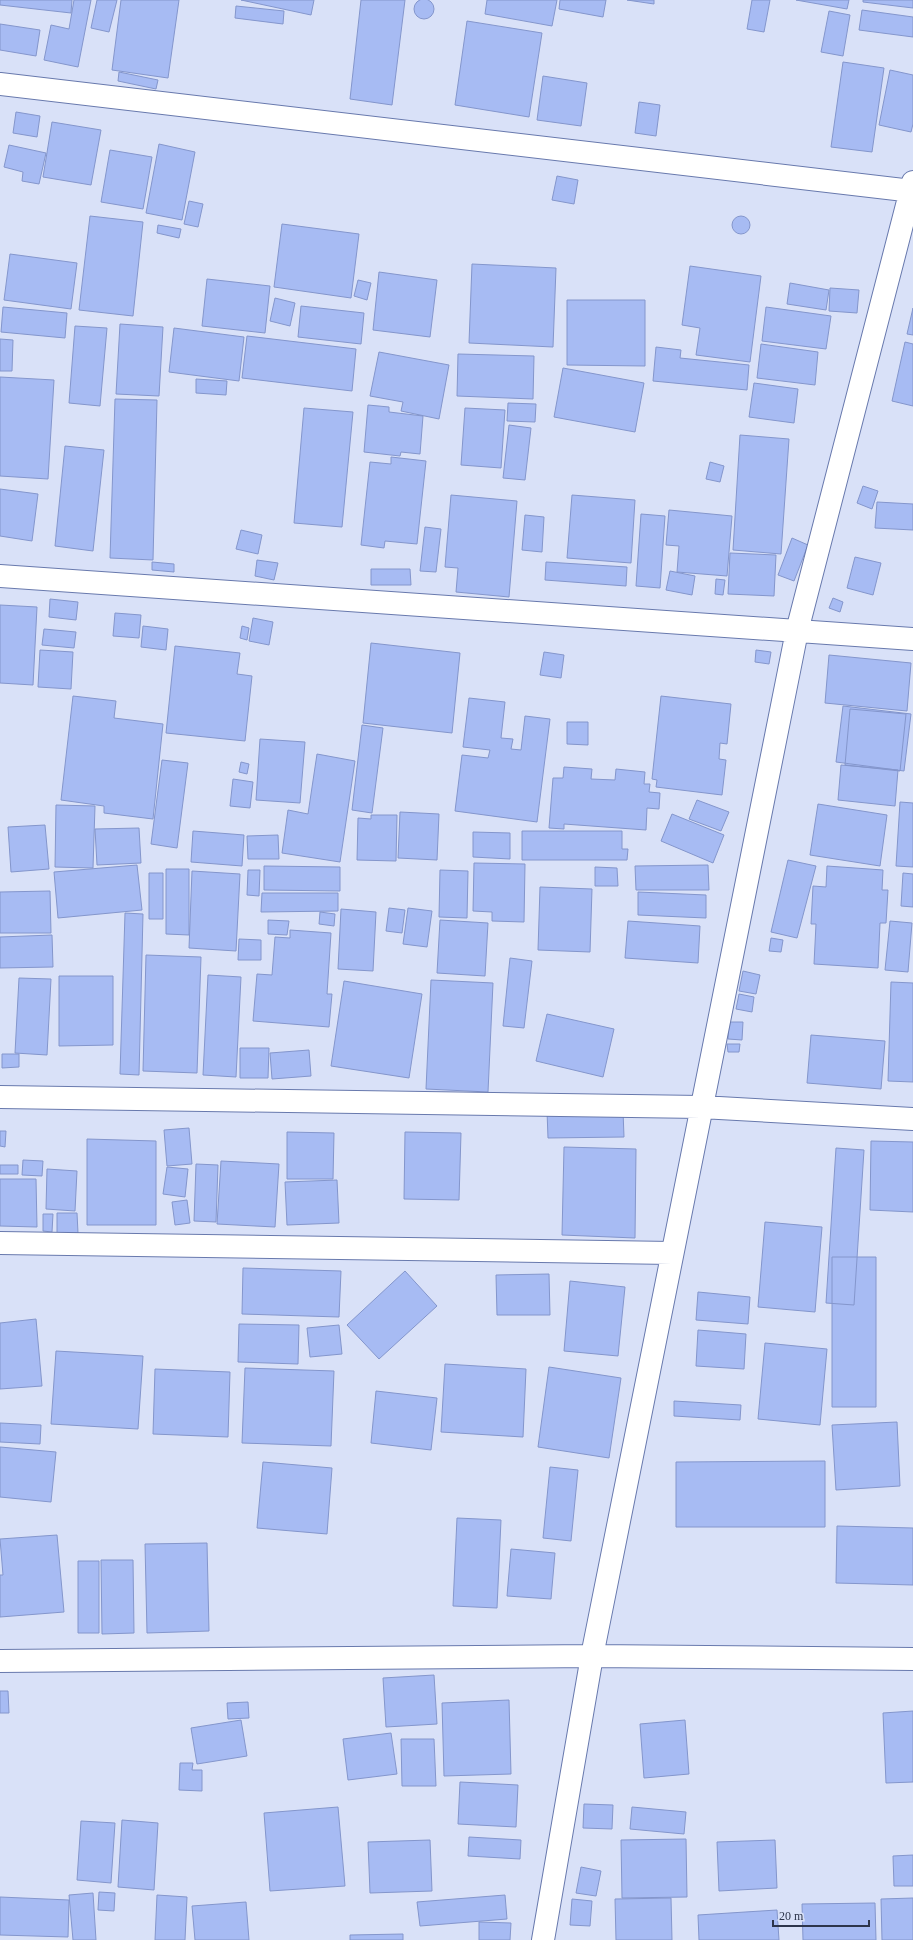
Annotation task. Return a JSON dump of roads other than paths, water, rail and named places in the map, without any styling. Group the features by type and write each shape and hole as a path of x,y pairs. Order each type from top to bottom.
{"street":[{"path":"0,84 912,188 798,632 701,1107 592,1656 542,1940"},
{"path":"0,576 913,639"},
{"path":"0,1097 701,1107 913,1119"},
{"path":"0,1243 672,1253"},
{"path":"0,1661 592,1656 913,1659"}]}
